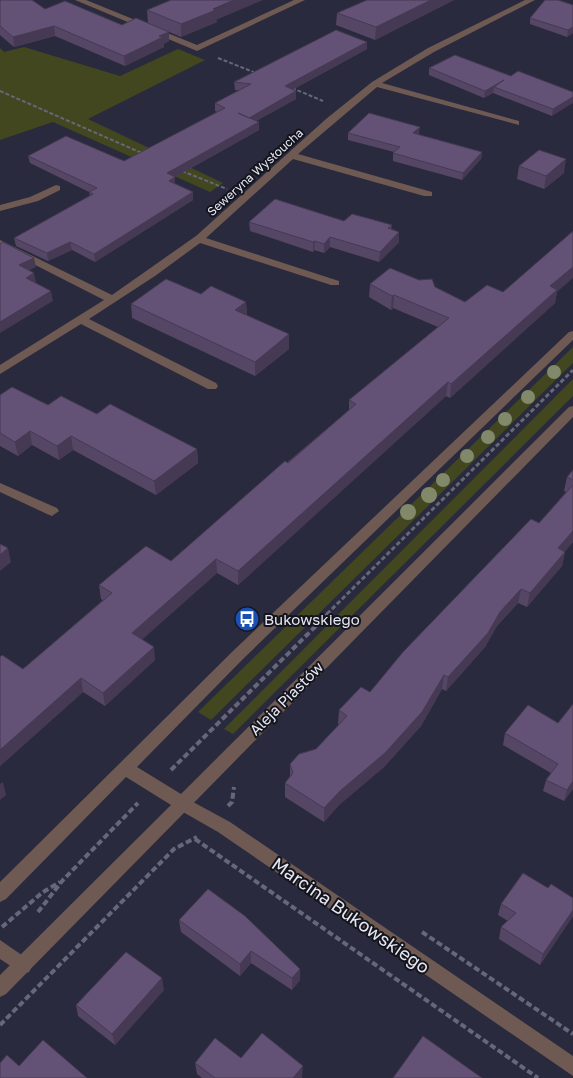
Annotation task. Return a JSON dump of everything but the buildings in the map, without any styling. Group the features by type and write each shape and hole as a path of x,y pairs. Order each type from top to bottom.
{"street":[{"path":"80,0 196,48 301,0"},
{"name":"Seweryna Wysłoucha","path":"0,370 111,299 198,239 375,84 414,61 532,0"},
{"path":"375,84 516,123"},
{"path":"293,156 428,194"},
{"path":"0,208 34,199 56,188"},
{"path":"198,239 335,284"},
{"path":"0,243 111,299"},
{"path":"79,319 212,386"},
{"path":"0,894 238,655 573,334"},
{"name":"Aleja Piastów","path":"0,988 573,410"},
{"path":"0,487 52,511"},
{"name":"Marcina Bukowskiego","path":"126,769 224,827 573,1067"},
{"path":"0,948 23,966"}],"path":[{"path":"196,48 263,76"},
{"path":"290,88 344,110"},
{"path":"0,91 153,158"},
{"path":"180,170 216,186"},
{"path":"33,919 62,880 573,370"},
{"path":"225,809 232,802 232,789 238,782"},
{"path":"0,1025 174,849 195,839 202,832"},
{"path":"195,839 538,1078"},
{"path":"4,926 43,892 62,880"}],"green space":[{"path":"24,47 120,76 178,49 205,60 88,119 223,183 210,192 53,122 0,140 0,48 4,52"},
{"path":"573,347 573,363 211,720 198,712"},
{"path":"573,379 573,396 233,734 224,729"}],"place":[{"name":"Bukowskiego","path":"247,619"}]}
